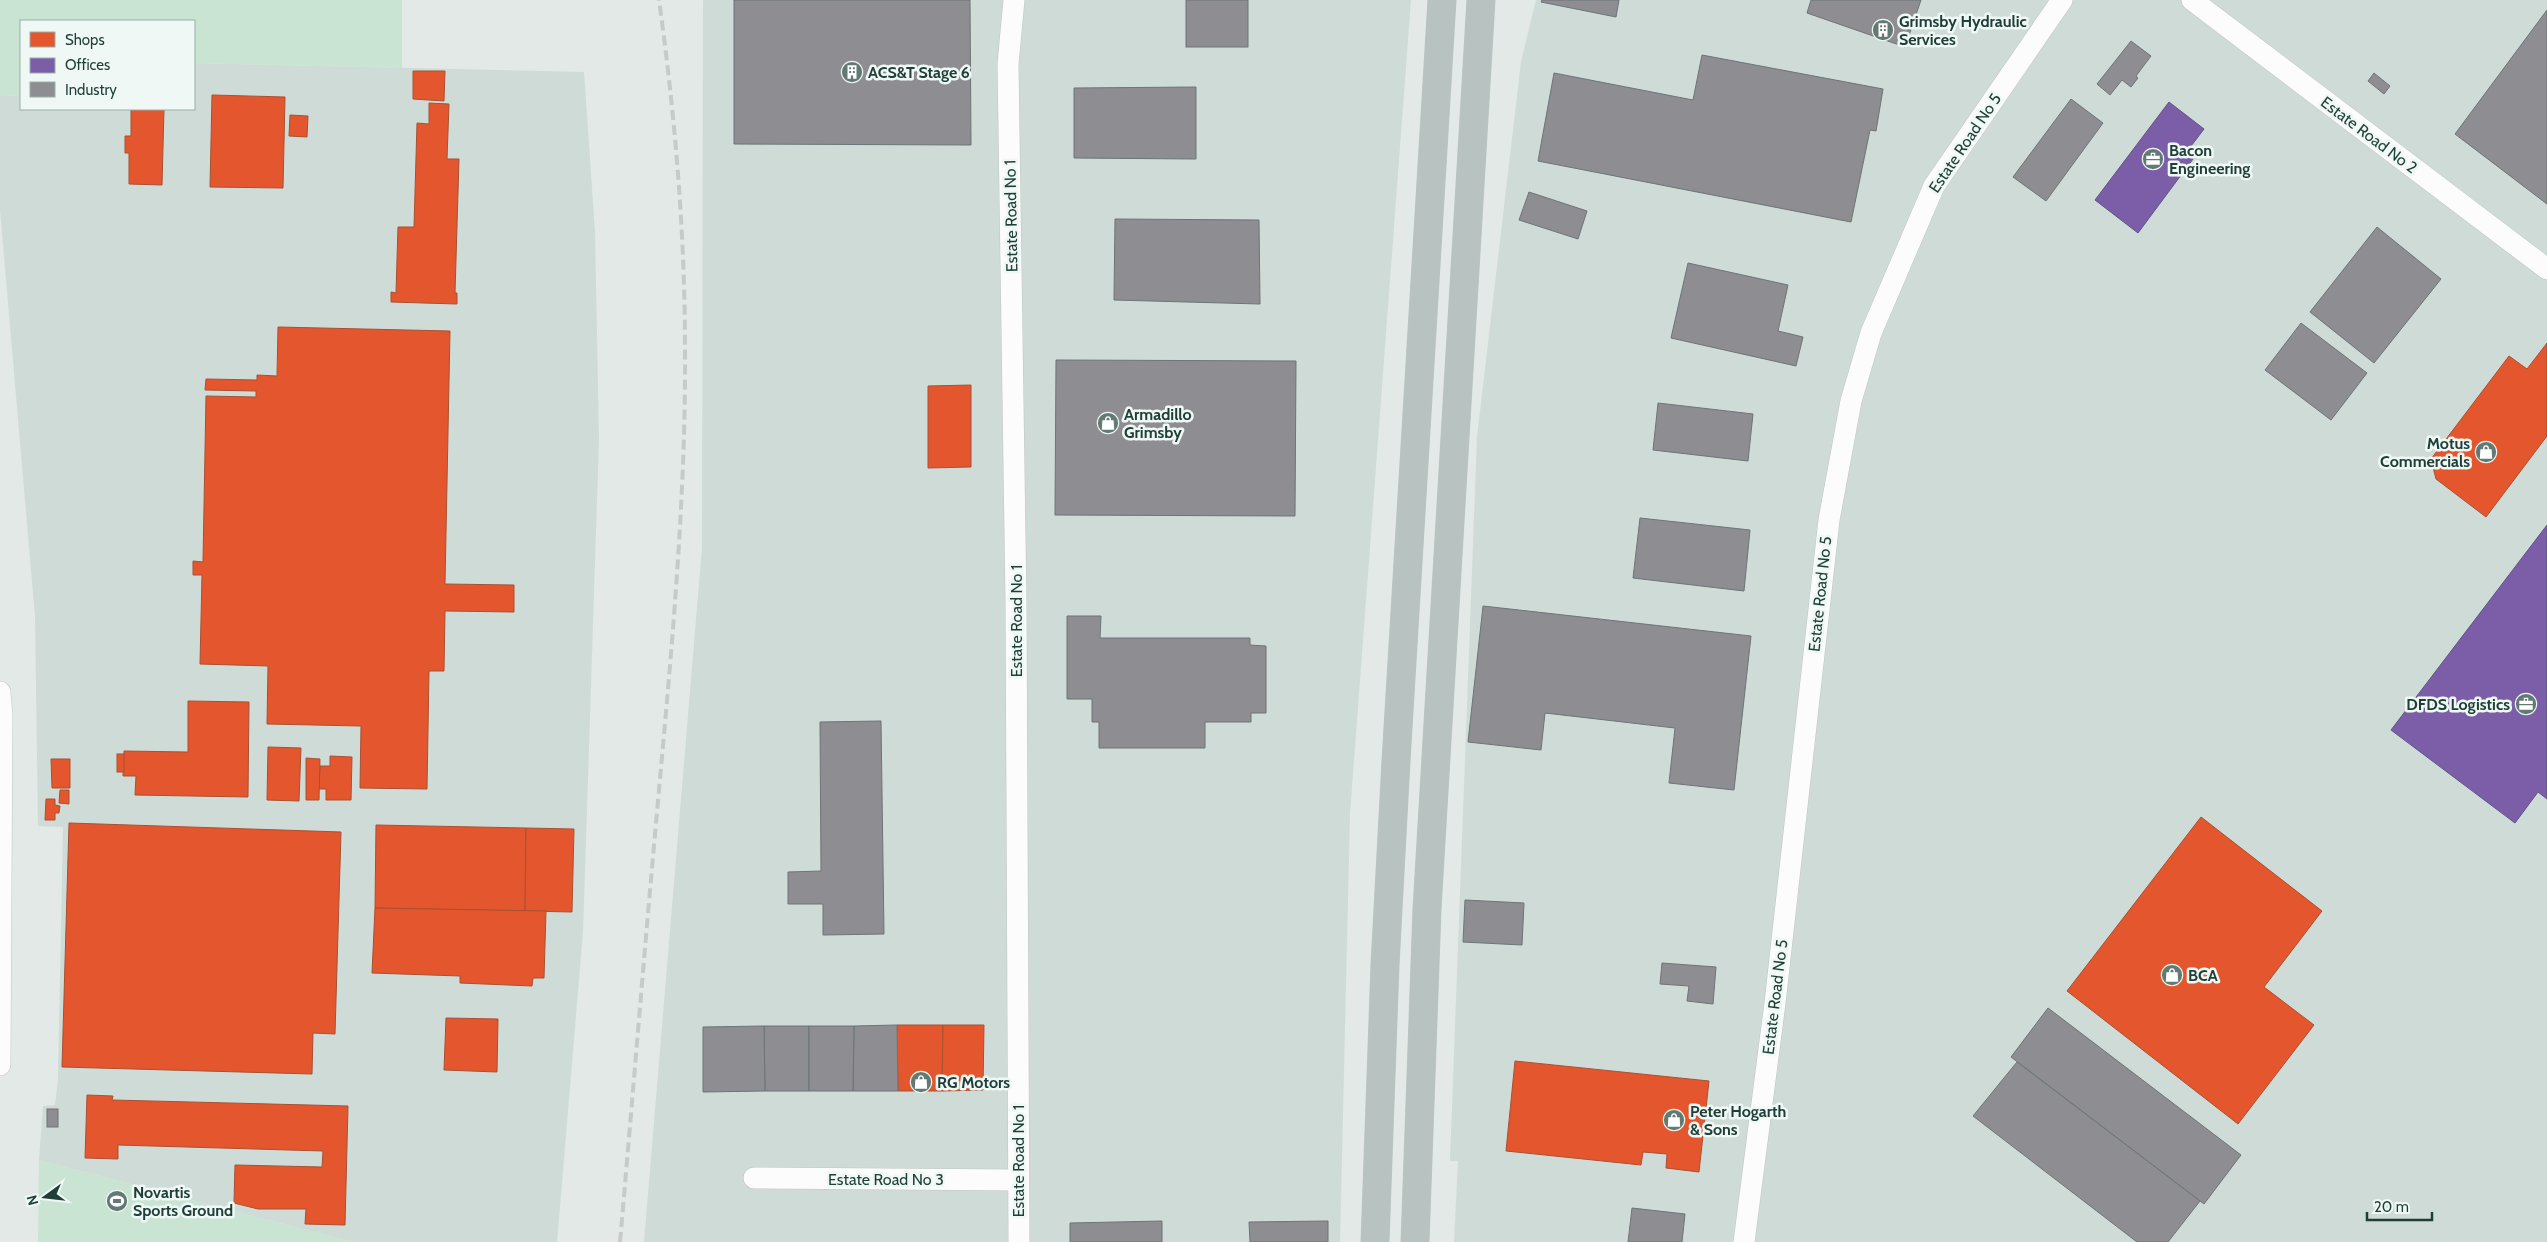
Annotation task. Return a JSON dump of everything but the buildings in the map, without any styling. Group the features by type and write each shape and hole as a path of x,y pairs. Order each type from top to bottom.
{"highway":[{"path":"1376,1242 1385,965 1442,0"},
{"path":"1415,1242 1430,849 1481,0"}],"street":[{"name":"Estate Road No 1","path":"1014,0 1008,64 1016,603 1019,1242"},
{"name":"Estate Road No 5","path":"1744,1242 1775,1003 1829,520 1851,401 1871,333 1934,186 2062,0"},
{"name":"Estate Road No 2","path":"2192,0 2547,269"},
{"path":"0,692 2,735 0,1065"},
{"name":"Estate Road No 3","path":"754,1178 1018,1180"}],"shaded area":[{"path":"703,0 1411,0 1350,814 1340,1242 644,1242 702,548"},
{"path":"1536,0 2547,0 2547,1242 1454,1242 1458,1161 1450,1161 1477,437 1521,62"},
{"path":"195,63 584,72 595,232 599,439 583,932 557,1242 353,1242 39,1160 43,1106 55,1105 58,1079 63,827 38,826 35,616 0,210 0,95 20,96 20,110 195,110"}],"green space":[{"path":"0,0 402,0 402,68 195,63 195,20 20,20 20,96 0,95"},
{"name":"Novartis Sports Ground","path":"39,1160 353,1242 38,1242"}],"railway":[{"path":"620,1242 669,674 682,479 685,305 681,218 670,87 659,0"}],"place":[{"name":"Grimsby Hydraulic Services","path":"1883,30"},
{"name":"ACS&T Stage 6","path":"852,72"},
{"name":"Bacon Engineering","path":"2153,159"},
{"name":"Armadillo Grimsby","path":"1108,423"},
{"name":"Motus Commercials","path":"2486,452"},
{"name":"DFDS Logistics","path":"2526,704"},
{"name":"BCA","path":"2172,975"},
{"name":"RG Motors","path":"921,1082"},
{"name":"Peter Hogarth & Sons","path":"1674,1120"},
{"name":"Novartis Sports Ground","path":"117,1201"}]}
